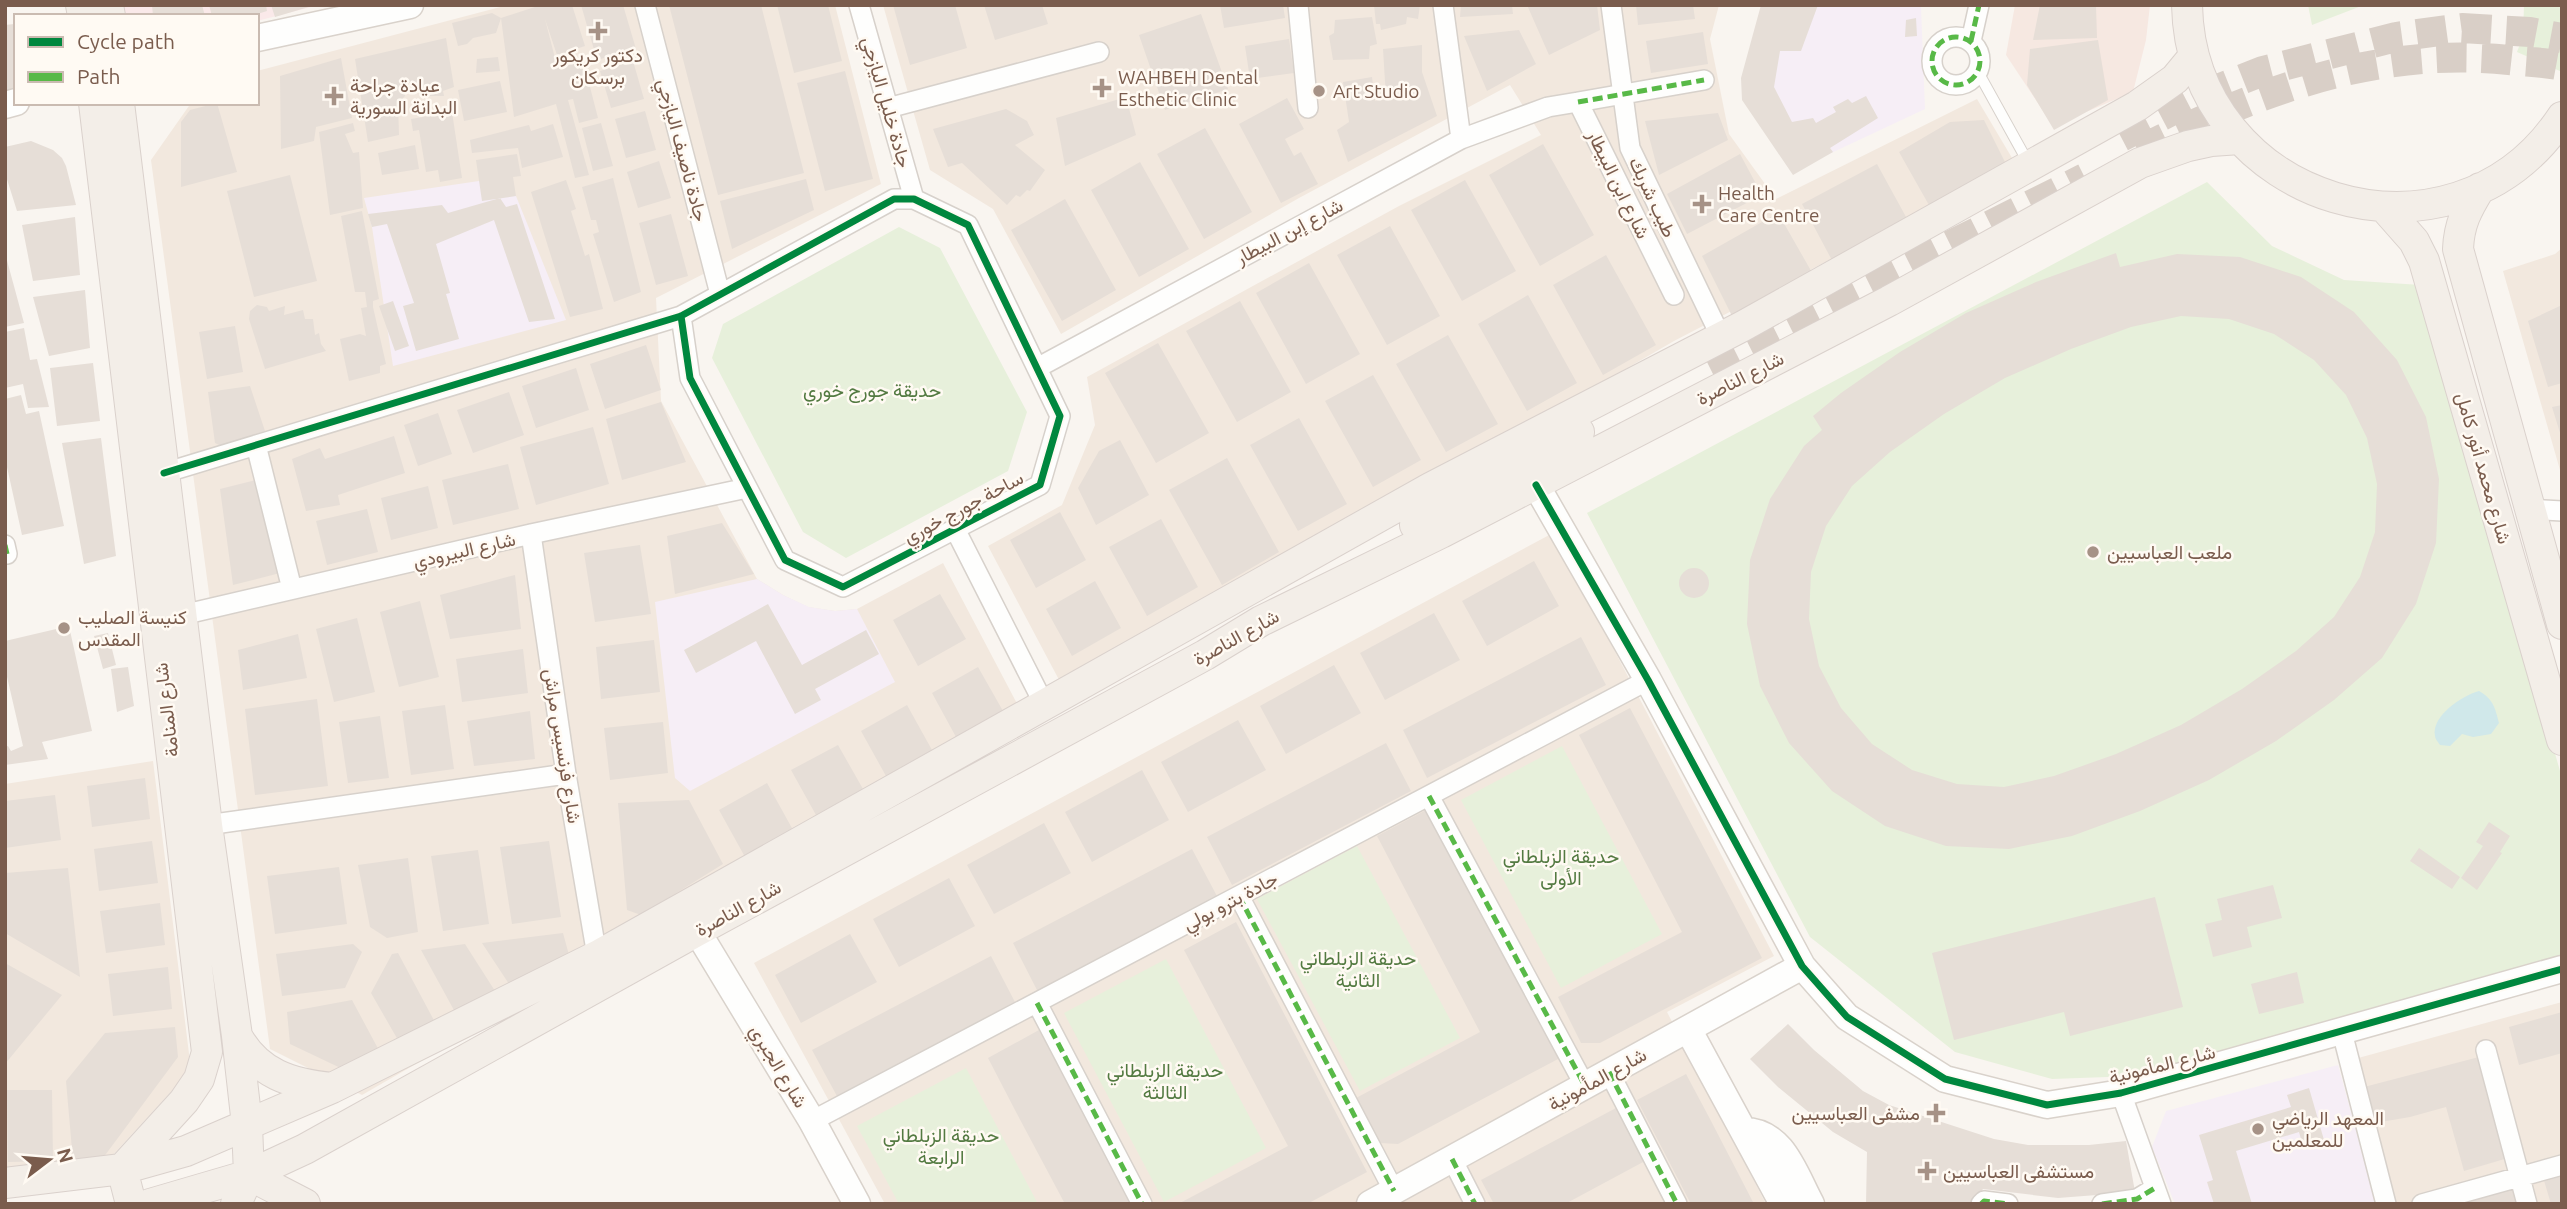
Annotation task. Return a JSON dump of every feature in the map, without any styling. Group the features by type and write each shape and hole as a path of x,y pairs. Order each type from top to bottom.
{"main road":[{"path":"2187,5 2187,22 2194,56 2205,86 2220,114 2240,139 2270,167 2305,188 2344,201 2384,207 2416,206 2449,200 2480,188 2518,165 2558,127"},
{"name":"شارع الناصرة","path":"5,1183 122,1169 186,1151 332,1088 597,956 1430,488 1732,332 2137,106 2175,79 2194,56"},
{"name":"شارع المنامة","path":"94,105 207,1052 199,1079 184,1101 122,1169"},
{"name":"شارع المنامة","path":"119,105 206,825 238,1046 247,1125 249,1175"},
{"path":"124,152 127,130 138,105"},
{"path":"1732,332 1874,265 2121,137"},
{"name":"شارع الناصرة","path":"150,1204 249,1175 305,1149 697,931 1193,661 1261,621 1441,533 1878,307 2140,163 2189,146 2240,139"},
{"name":"شارع محمد أنور كامل","path":"2480,188 2464,213 2458,249 2562,624"},
{"name":"شارع محمد أنور كامل","path":"2384,207 2402,226 2424,261 2562,740"},
{"path":"1261,621 1362,555 1593,424 1709,366"},
{"path":"207,1052 215,1074 227,1074 238,1046 255,1062 273,1073 292,1081 332,1088"},
{"path":"122,1169 131,1204"},
{"path":"236,1204 249,1175 305,1204"}],"street":[{"path":"259,38 410,5"},
{"name":"جادة ناصيف اليازجي","path":"645,5 720,294"},
{"name":"جادة خليل اليازجي","path":"859,5 914,199"},
{"path":"1298,5 1308,108"},
{"path":"1443,5 1461,139"},
{"name":"طيب شربك","path":"1611,5 1630,148 1732,332"},
{"path":"1971,41 1979,5"},
{"path":"1964,37 1977,47 1981,64 1978,72 1966,84 1949,85 1936,74 1933,53 1944,40 1964,37"},
{"path":"888,108 1099,52"},
{"path":"1578,102 1704,80"},
{"name":"شارع إبن البيطار","path":"1037,368 1461,139 1548,107 1578,102"},
{"name":"شارع ابن البيطار","path":"1578,102 1674,295"},
{"path":"164,473 681,316 894,199 914,199"},
{"name":"ساحة جورج خوري","path":"681,316 690,378 785,560 843,587 1040,485 1060,416 968,225 914,199"},
{"path":"256,445 292,589"},
{"path":"1536,485 1648,680 1802,966"},
{"name":"شارع البيرودي","path":"182,615 531,534 747,488"},
{"path":"2529,509 2562,511"},
{"path":"955,529 1045,706"},
{"name":"شارع فرنسيس مراش","path":"531,534 566,774 597,956"},
{"name":"جادة بترو بولي","path":"813,1121 1648,680"},
{"path":"206,825 566,774"},
{"path":"1429,796 1585,1086"},
{"path":"1239,896 1394,1191"},
{"name":"شارع الجبري","path":"697,931 813,1121 857,1204"},
{"name":"شارع المأمونية","path":"1370,1204 1802,966 1847,1017 1945,1079 2047,1105 2121,1093 2562,969"},
{"path":"1037,1003 1142,1204"},
{"path":"1688,1029 1783,1204"},
{"path":"2342,1032 2386,1204"},
{"path":"2486,1049 2527,1204"},
{"path":"1609,1072 1677,1204"},
{"path":"2102,1204 2158,1196 2121,1093"},
{"path":"1744,1131 1755,1131 1774,1140 1811,1204"},
{"path":"1452,1158 1475,1204"},
{"path":"2422,1204 2562,1165"},
{"path":"1982,1204 1984,1201 2008,1204"}],"lane":[{"path":"1978,72 2029,165"}],"shaded area":[{"path":"115,5 319,5 259,20 259,14 116,14"},
{"path":"508,5 835,5 881,184 656,298 661,401 757,579 808,607 835,611 857,609 943,563 1023,715 362,1095 270,1049 151,160 190,105 259,105 259,70"},
{"path":"883,5 1719,5 1710,39 1729,134 1776,199 1977,99 2015,163 1674,341 1066,693 988,546 1062,505 1095,425 1087,377 1399,206 1541,135 1510,85 1299,198 1061,334 993,209 930,170"},
{"path":"1769,5 1921,7 1925,109 1795,170 1743,89"},
{"path":"2015,5 2150,5 2146,40 2133,92 2053,126 2006,55"},
{"path":"506,177 566,320 393,366 372,227 364,198"},
{"path":"2562,248 2562,477 2503,271 2555,254"},
{"path":"1553,533 1774,956 1667,1012 1766,1204 885,1204 754,963"},
{"path":"757,579 809,607 835,611 857,609 895,682 690,791 675,778 655,602"},
{"path":"153,761 191,1070 101,1168 5,1176 5,784"},
{"path":"2562,1002 2562,1204 2391,1204 2351,1060"},
{"name":"المعهد الرياضي للمعلمين","path":"2338,1065 2376,1204 2175,1204 2152,1147 2166,1111"}],"green space":[{"path":"2308,5 2364,5 2312,25"},
{"path":"2524,5 2562,5 2562,72 2517,52 2523,36"},
{"path":"2207,182 2272,246 2344,280 2421,285 2562,778 2562,959 2135,1076 2052,1079 1955,1052 1810,937 1587,513"},
{"name":"حديقة جورج خوري","path":"899,227 940,248 1027,412 1008,471 846,558 803,532 712,358 723,324"},
{"name":"حديقة الزبلطاني الأولى","path":"1562,746 1662,934 1561,988 1461,800"},
{"name":"حديقة الزبلطاني الثانية","path":"1357,846 1460,1038 1360,1091 1257,899"},
{"name":"حديقة الزبلطاني الثالثة","path":"1166,959 1266,1148 1164,1202 1064,1013"},
{"name":"حديقة الزبلطاني الرابعة","path":"966,1068 1038,1204 899,1204 857,1126"}],"water":[{"path":"2479,691 2493,704 2499,723 2491,734 2473,737 2462,734 2450,746 2440,745 2435,737 2435,728 2443,714 2457,702"}],"building":[{"path":"152,5 202,5 204,14 153,14"},
{"path":"209,5 266,5 267,11 257,14 211,14"},
{"path":"271,5 312,5 312,6 275,17"},
{"path":"541,5 572,5 585,46 557,55 545,19 557,66 564,64 563,61 582,56 598,118 579,123 573,99 568,100 589,175 575,178 556,104 514,117 501,18"},
{"path":"581,5 623,5 636,49 597,60"},
{"path":"669,5 761,5 804,173 718,195"},
{"path":"777,5 828,5 842,61 794,73"},
{"path":"893,5 955,5 967,48 910,65"},
{"path":"984,5 1042,5 1048,24 995,40"},
{"path":"1220,5 1283,5 1285,18 1224,28"},
{"path":"1374,5 1420,5 1418,19 1407,17 1406,24 1381,30 1380,24 1376,24"},
{"path":"1461,5 1512,5 1513,14 1460,17"},
{"path":"1527,5 1597,5 1600,30 1549,55"},
{"path":"1636,5 1693,5 1695,19 1638,25"},
{"path":"1761,5 1818,5 1801,51 1780,51 1774,87 1792,122 1813,118 1816,123 1836,112 1833,107 1848,99 1852,103 1866,96 1878,118 1830,148 1833,152 1793,175 1742,100 1741,78"},
{"path":"2040,5 2096,5 2097,38 2033,40"},
{"path":"492,13 501,18 496,33 473,38 467,44 458,46 452,23"},
{"path":"1201,14 1228,89 1165,110 1139,35"},
{"path":"1372,17 1377,44 1370,46 1369,59 1333,60 1329,36 1334,33 1335,20"},
{"path":"1916,18 1917,36 1905,37 1906,20"},
{"path":"14,24 14,94 5,96 5,25"},
{"path":"1519,30 1536,64 1487,91 1464,36"},
{"path":"1703,32 1708,64 1651,73 1646,41"},
{"path":"446,38 454,87 443,91 444,96 424,96 408,81 404,81 405,96 398,103 399,135 368,142 355,59"},
{"path":"1289,39 1294,73 1250,79 1245,46"},
{"path":"2098,40 2108,100 2054,130 2027,85 2030,49"},
{"path":"1422,45 1422,72 1437,116 1348,162 1337,130 1349,122 1343,82 1372,77 1375,101 1386,98 1383,49"},
{"path":"498,57 500,71 476,73 477,59"},
{"path":"341,58 352,118 316,127 314,141 281,149 280,76"},
{"path":"633,61 644,99 611,108 600,71"},
{"path":"845,71 873,179 825,191 797,83"},
{"path":"500,81 507,112 464,121 458,90"},
{"path":"1126,97 1136,135 1065,166 1056,118"},
{"path":"1287,98 1304,129 1285,139 1294,156 1301,152 1318,184 1281,203 1239,124"},
{"path":"218,105 237,172 181,187 181,122 190,110"},
{"path":"1006,109 1027,121 1034,135 1015,145 1045,170 1030,191 1027,190 1020,197 1016,195 1007,205 962,163 948,167 933,129"},
{"path":"645,111 656,150 626,158 615,119"},
{"path":"452,112 462,178 440,182 438,170 426,172 419,130 413,131 411,119"},
{"path":"1718,113 1728,140 1659,175 1645,121"},
{"path":"1984,120 2010,172 1934,214 1899,152 1950,122"},
{"path":"353,123 355,131 345,134 353,153 359,152 363,208 330,215 319,132"},
{"path":"601,123 613,166 593,171 582,128"},
{"path":"553,124 563,157 522,168 518,148 472,153 470,140 529,125 531,131"},
{"path":"1205,128 1252,212 1204,239 1157,154"},
{"path":"31,141 53,150 62,158 76,205 17,211 5,173 5,147"},
{"path":"1543,144 1594,235 1540,266 1489,175"},
{"path":"415,145 419,169 382,175 378,153"},
{"path":"517,154 521,176 513,177 516,196 482,201 476,160"},
{"path":"1740,154 1762,195 1687,234 1667,194"},
{"path":"659,161 671,198 638,208 627,172"},
{"path":"1140,162 1189,249 1139,277 1091,190"},
{"path":"1877,164 1911,226 1835,266 1802,204"},
{"path":"290,175 317,281 254,297 227,191"},
{"path":"613,178 641,292 614,302 593,234 599,232 596,220 591,220 582,187"},
{"path":"806,179 814,210 732,249 720,201"},
{"path":"566,180 576,209 571,211 585,256 589,254 603,309 570,317 531,192"},
{"path":"1465,180 1516,271 1462,301 1411,210"},
{"path":"500,198 506,207 517,204 555,319 529,322 494,220 436,244 459,339 416,351 403,306 414,303 387,224 372,227 368,214 442,205 448,213"},
{"path":"1065,199 1116,290 1062,321 1011,230"},
{"path":"362,211 379,299 373,301 373,307 386,364 380,366 380,373 349,381 340,339 360,334 366,336 361,308 367,307 365,292 355,292 341,216"},
{"path":"1778,213 1814,276 1735,322 1702,256"},
{"path":"671,214 688,276 656,285 639,223"},
{"path":"75,217 80,275 33,281 22,225"},
{"path":"1390,226 1440,316 1387,345 1337,255"},
{"path":"5,253 24,323 5,327"},
{"path":"2116,253 2120,267 2177,254 2240,257 2301,277 2354,312 2397,360 2426,417 2439,479 2436,543 2416,604 2382,658 2334,700 2276,741 2209,780 2140,811 2072,836 2009,849 1946,846 1885,826 1832,791 1789,743 1760,686 1747,624 1750,560 1770,499 1804,446 1822,430 1813,416 1900,352 1966,313 2036,282","holes":["2181,316 2229,319 2274,334 2314,360 2346,395 2367,438 2377,484 2375,532 2360,577 2334,617 2296,651 2242,689 2181,725 2116,754 2054,776 2004,787 1957,784 1912,770 1872,744 1841,708 1819,666 1809,619 1811,572 1826,526 1852,486 1890,452 1944,414 2005,378 2071,349 2131,327"]},
{"path":"1606,255 1656,345 1603,375 1553,285"},
{"path":"1309,263 1360,354 1306,384 1256,293"},
{"path":"85,290 90,348 49,356 33,297"},
{"path":"1528,295 1577,383 1527,411 1478,324"},
{"path":"393,301 409,346 395,351 379,306"},
{"path":"1240,301 1291,392 1237,422 1186,331"},
{"path":"257,305 267,307 269,311 285,306 284,315 303,310 305,319 313,319 315,335 319,333 321,344 326,351 265,369 249,319 250,311"},
{"path":"2562,305 2562,383 2548,387 2528,321"},
{"path":"235,326 243,372 207,379 199,332"},
{"path":"24,328 30,360 37,359 49,407 28,408 23,384 5,388 5,332"},
{"path":"1448,335 1498,424 1446,452 1396,364"},
{"path":"1158,343 1209,433 1156,463 1105,373"},
{"path":"646,345 661,390 605,409 590,364"},
{"path":"93,363 100,421 57,426 50,368"},
{"path":"576,368 589,410 536,428 522,386"},
{"path":"1373,375 1421,460 1373,487 1325,401"},
{"path":"250,386 265,431 223,447 215,443 208,392"},
{"path":"509,392 524,435 473,453 457,410"},
{"path":"21,395 26,414 39,411 64,526 22,535 5,458 5,399"},
{"path":"661,402 686,462 622,480 606,419"},
{"path":"2562,405 2562,436 2561,436 2552,407"},
{"path":"438,413 452,454 418,466 404,425"},
{"path":"1299,418 1347,504 1298,531 1250,445"},
{"path":"593,427 609,484 536,505 520,447"},
{"path":"394,436 405,473 338,495 340,505 306,511 292,459 320,448 325,459"},
{"path":"101,438 116,556 84,564 62,443"},
{"path":"1120,440 1149,495 1096,525 1078,488 1099,451"},
{"path":"1227,458 1279,552 1222,585 1169,490"},
{"path":"508,464 519,509 453,525 442,480"},
{"path":"256,480 280,573 233,585 220,489"},
{"path":"428,486 438,528 391,540 381,498"},
{"path":"367,509 378,552 327,565 316,521"},
{"path":"1060,512 1086,560 1036,588 1010,540"},
{"path":"1161,519 1198,587 1147,616 1109,547"},
{"path":"722,523 754,574 675,594 667,536"},
{"path":"640,545 651,614 595,622 584,553"},
{"path":"1534,561 1559,606 1487,646 1462,601"},
{"path":"1694,568 1705,572 1709,583 1705,594 1694,598 1683,594 1679,583 1683,572"},
{"path":"515,575 521,629 450,639 440,595"},
{"path":"1095,581 1121,628 1072,656 1046,609"},
{"path":"940,594 966,639 918,666 893,620"},
{"path":"420,601 439,677 399,687 380,612"},
{"path":"768,604 802,665 866,630 879,654 815,689 821,700 795,714 756,641 696,673 684,650"},
{"path":"1434,613 1460,660 1385,700 1360,653"},
{"path":"357,618 375,692 334,702 316,629"},
{"path":"69,626 92,731 42,742 48,759 5,765 5,747 8,746 11,751 23,746 5,668 5,641"},
{"path":"108,633 116,665 103,669 94,636"},
{"path":"298,634 307,678 243,690 238,650"},
{"path":"1581,637 1606,685 1427,778 1403,730"},
{"path":"654,640 660,692 601,699 596,647"},
{"path":"523,649 528,693 462,702 456,659"},
{"path":"1334,665 1361,713 1286,754 1260,706"},
{"path":"128,667 134,706 117,712 111,669"},
{"path":"978,667 1003,711 956,737 932,693"},
{"path":"317,699 328,786 255,795 245,709"},
{"path":"445,705 454,769 411,775 402,711"},
{"path":"907,705 932,750 886,776 861,731"},
{"path":"1630,708 1762,958 1600,1043 1581,1043 1558,997 1682,932 1579,735"},
{"path":"530,711 535,759 474,766 467,721"},
{"path":"380,716 389,778 348,783 339,722"},
{"path":"1238,720 1266,770 1188,812 1161,762"},
{"path":"663,722 668,773 610,780 604,728"},
{"path":"1386,743 1411,791 1232,885 1207,837"},
{"path":"838,745 863,789 816,815 791,770"},
{"path":"1142,770 1169,820 1092,862 1065,812"},
{"path":"145,778 150,819 92,827 87,786"},
{"path":"767,783 793,830 745,857 719,810"},
{"path":"55,795 61,840 5,848 5,801"},
{"path":"689,800 723,864 641,915 627,910 618,803"},
{"path":"1428,809 1560,1058 1398,1144 1380,1143 1356,1098 1480,1032 1377,836"},
{"path":"2489,822 2510,836 2477,890 2461,878 2483,846 2476,842"},
{"path":"1044,823 1071,873 994,914 967,865"},
{"path":"152,841 158,883 99,891 94,849"},
{"path":"549,841 561,917 512,924 500,847"},
{"path":"2419,848 2460,877 2452,889 2410,861"},
{"path":"1192,849 1218,898 1038,992 1013,943"},
{"path":"478,850 489,924 443,931 431,856"},
{"path":"408,858 418,932 387,938 370,927 358,865"},
{"path":"339,867 347,924 275,934 267,876"},
{"path":"68,868 80,977 5,933 5,873"},
{"path":"949,878 975,926 899,967 873,919"},
{"path":"2273,885 2282,918 2247,927 2252,947 2213,957 2205,924 2222,920 2217,899"},
{"path":"2155,897 2183,1007 2070,1036 2064,1012 1954,1040 1932,953"},
{"path":"160,903 165,945 106,953 100,911"},
{"path":"1236,922 1367,1172 1307,1204 1178,1204 1288,1146 1184,950"},
{"path":"563,933 569,955 511,987 482,943"},
{"path":"850,934 877,982 801,1023 775,975"},
{"path":"353,944 362,952 345,988 282,996 276,954"},
{"path":"465,944 495,991 455,1012 421,950"},
{"path":"398,953 437,1026 402,1047 371,993 392,954"},
{"path":"991,956 1016,1004 838,1098 812,1050"},
{"path":"5,963 62,995 5,1064"},
{"path":"168,967 172,1009 113,1016 108,974"},
{"path":"2297,972 2304,1003 2259,1014 2251,984"},
{"path":"352,1000 382,1056 349,1072 290,1044 287,1012"},
{"path":"2562,1012 2562,1053 2519,1065 2509,1027"},
{"path":"1788,1024 1863,1091 1889,1105 1994,1139 2028,1145 2089,1145 2126,1141 2135,1192 2058,1198 1983,1189 1972,1204 1866,1204 1867,1152 1833,1132 1778,1087 1750,1059"},
{"path":"175,1027 178,1057 103,1158 73,1161 66,1081 105,1033"},
{"path":"1039,1030 1130,1204 1065,1204 1016,1112 988,1058"},
{"path":"2479,1057 2508,1158 2464,1171 2446,1107 2375,1123 2364,1087"},
{"path":"1686,1074 1754,1204 1691,1204 1637,1100"},
{"path":"2309,1088 2324,1140 2303,1146 2299,1132 2236,1151 2252,1204 2214,1204 2207,1182 2213,1180 2199,1135 2291,1107 2287,1095"},
{"path":"7,1090 52,1090 53,1161 8,1162"},
{"path":"1616,1108 1645,1161 1565,1204 1494,1204 1481,1180"},
{"path":"2562,1168 2562,1204 2551,1204 2542,1174"},
{"path":"2513,1186 2518,1204 2454,1204"}],"tunnel":[{"path":"2121,137 2200,96 2263,71 2396,37 2462,28 2530,32 2562,38"},
{"path":"2138,151 2227,110 2272,93 2364,67 2459,57 2562,66"},
{"path":"1709,366 2085,178"}],"marked path":[{"path":"1971,41 1979,5"},
{"path":"1956,37 1965,38 1973,44 1979,52 1980,61 1979,70 1973,78 1965,84 1956,85 1947,84 1939,78 1933,70 1932,61 1933,52 1939,44 1947,38 1956,37"},
{"path":"1578,102 1704,80"},
{"path":"5,545 7,554"},
{"path":"1429,796 1585,1086"},
{"path":"1239,896 1394,1191"},
{"path":"1037,1003 1142,1204"},
{"path":"1609,1072 1677,1204"},
{"path":"1452,1159 1475,1204"},
{"path":"2102,1204 2137,1199 2155,1188"},
{"path":"1981,1204 1984,1201 2008,1204"}],"cycle path":[{"path":"164,473 681,316 894,199 914,199 968,225 1060,416 1040,485 843,587 785,560 690,378 681,316"},
{"path":"1536,485 1648,680 1802,966 1847,1017 1945,1079 2047,1105 2121,1093 2562,969"}],"place":[{"name":"دكتور كريكور برسكان","path":"598,31"},
{"name":"WAHBEH Dental Esthetic Clinic","path":"1102,88"},
{"name":"Art Studio","path":"1319,91"},
{"name":"عيادة جراحة البدانة السورية","path":"334,96"},
{"name":"Health Care Centre","path":"1702,204"},
{"name":"ملعب العباسيين","path":"2093,552"},
{"name":"كنيسة الصليب المقدس","path":"64,628"},
{"name":"مشفى العباسيين","path":"1936,1113"},
{"name":"المعهد الرياضي للمعلمين","path":"2258,1129"},
{"name":"مستشفى العباسيين","path":"1927,1171"}]}
